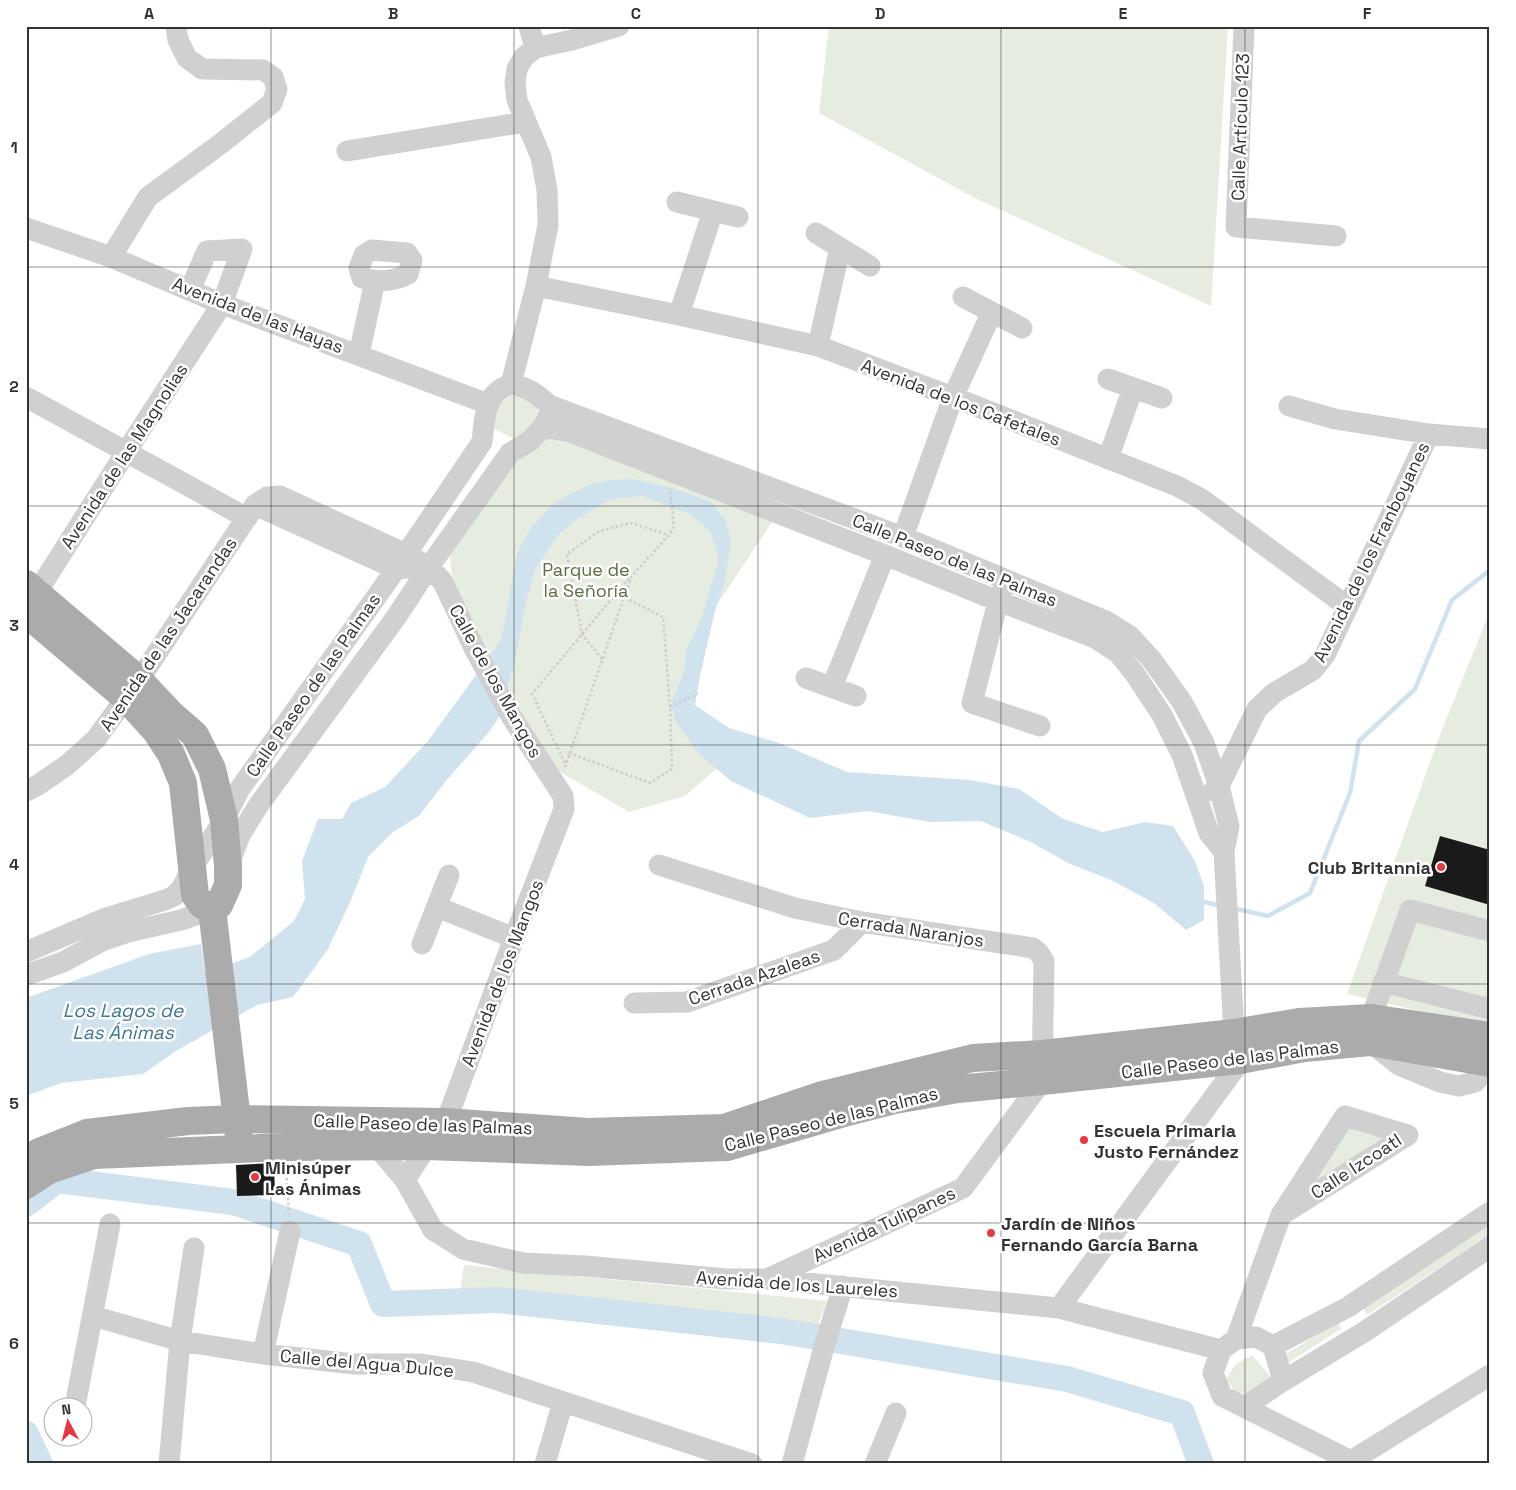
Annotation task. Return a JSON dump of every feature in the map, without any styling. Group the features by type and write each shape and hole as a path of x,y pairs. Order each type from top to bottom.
{"main road":[{"path":"29,599 133,689 171,714 195,735 212,769 224,820 228,866"},
{"path":"133,689 171,754 183,782 196,895 202,905 212,909 240,1149"},
{"name":"Calle Paseo de las Palmas","path":"212,909 219,905 228,884 228,866"},
{"name":"Calle Paseo de las Palmas","path":"26,1160 39,1152 86,1133 188,1121 235,1119 446,1122 588,1132 724,1128 822,1095 973,1058 1042,1054 1234,1033 1298,1022 1370,1030 1490,1036"},
{"name":"Calle Paseo de las Palmas","path":"26,1185 49,1170 94,1155 284,1147 427,1146 589,1152 727,1147 844,1112 895,1100 958,1089 1240,1060 1305,1048 1370,1030 1490,1065"}],"street":[{"path":"111,257 148,196 272,104 277,89 273,77 263,70 202,69 187,58 178,40 176,26"},
{"path":"529,26 535,48"},
{"path":"488,404 496,392 511,384 536,286 548,225 547,190 541,157 517,100 516,83 518,69 524,57 535,48 572,40 619,26"},
{"name":"Calle Artículo 123","path":"1244,26 1236,227 1336,236"},
{"path":"348,151 525,122"},
{"path":"677,202 738,217"},
{"path":"679,315 713,211"},
{"name":"Avenida de las Hayas","path":"26,228 111,257 222,304 488,404"},
{"path":"816,233 870,266"},
{"path":"818,346 840,248"},
{"name":"Avenida de las Magnolias","path":"29,599 222,304 242,249 207,251 190,290"},
{"path":"359,354 375,281"},
{"name":"Avenida de los Cafetales","path":"536,286 818,346 953,397 1177,486 1203,500 1348,608"},
{"path":"963,297 1022,328"},
{"path":"903,537 953,397 992,312"},
{"path":"1108,379 1162,398"},
{"name":"Calle Paseo de las Palmas","path":"511,384 525,387 549,405 903,537 1108,622 1130,636 1152,660 1182,702 1204,743 1220,786 1229,826 1224,852 1234,1033"},
{"path":"1108,459 1133,388"},
{"path":"26,396 126,452 251,512 267,498 280,496 401,561 429,567"},
{"name":"Calle Paseo de las Palmas","path":"26,952 106,918 174,896 181,889 192,868 224,820 239,790 401,561 482,442 488,404"},
{"path":"543,427 548,417 549,405"},
{"name":"Avenida de los Franboyanes","path":"1290,406 1335,420 1429,434 1490,439"},
{"name":"Calle Paseo de las Palmas","path":"228,866 240,834 258,806 397,616 429,567 510,453 530,441 543,427 570,432 1095,638 1118,653 1135,674 1162,715 1182,756 1200,802 1209,833 1224,852"},
{"name":"Avenida de los Franboyanes","path":"1200,802 1220,786 1258,709 1274,693 1313,670 1325,655 1429,434"},
{"name":"Avenida de las Jacarandas","path":"26,791 38,785 67,764 96,739 133,689 251,512"},
{"path":"842,538 850,518"},
{"path":"832,688 885,556"},
{"name":"Calle de los Mangos","path":"429,567 443,582 475,650 511,716 563,796"},
{"path":"1007,580 998,601 972,703 1040,726"},
{"path":"806,678 856,696"},
{"name":"Avenida de los Mangos","path":"427,1146 446,1122 564,809 563,796"},
{"name":"Cerrada Naranjos","path":"659,865 795,908 862,922 1033,948 1044,961 1042,1081"},
{"path":"422,944 449,874"},
{"path":"437,907 514,938"},
{"path":"26,975 63,962 102,941 128,932 181,920 212,909"},
{"path":"1370,1030 1383,982 1410,910 1490,930"},
{"name":"Cerrada Azaleas","path":"634,1003 687,1002 834,950 862,922"},
{"path":"1383,982 1490,1009"},
{"path":"1059,1308 1248,1050 1248,1042 1244,1036 1234,1033"},
{"name":"Avenida Tulipanes","path":"767,1279 963,1188 1042,1081"},
{"name":"Calle Izcoatl","path":"1228,1345 1281,1215 1345,1116 1408,1135 1281,1215"},
{"name":"Avenida de los Laureles","path":"376,1146 405,1180 433,1230 463,1249 523,1264 585,1266 726,1279 767,1279 1059,1308 1228,1345"},
{"path":"405,1180 427,1146"},
{"path":"1273,1346 1348,1307 1490,1212"},
{"path":"76,1398 110,1224"},
{"path":"263,1354 290,1232"},
{"path":"1244,1407 1364,1332 1490,1247"},
{"path":"169,1464 180,1341 194,1248"},
{"path":"792,1464 843,1286"},
{"path":"1348,1307 1364,1332"},
{"name":"Calle del Agua Dulce","path":"93,1316 180,1341 263,1354 355,1364 422,1364 473,1372 752,1464"},
{"path":"1283,1381 1273,1346 1256,1338 1228,1345 1213,1374 1222,1396 1354,1462 1487,1381"},
{"path":"545,1464 563,1402"},
{"path":"875,1464 896,1413"}],"path":[{"path":"565,764 532,694 669,535 674,526 670,484"},
{"path":"602,659 582,634 567,554 599,531 631,523 669,535"},
{"path":"563,796 565,764 631,577"},
{"path":"569,753 650,782 672,769 670,707 663,618 624,597"},
{"path":"670,707 698,694"},
{"path":"284,1147 288,1196"}],"green space":[{"path":"829,26 1228,26 1211,306 975,198 819,113"},
{"path":"511,396 523,396 534,401 538,411 533,424 517,440 492,428 497,405"},
{"name":"Parque de la Señoría","path":"545,435 680,480 776,516 686,651 684,671 671,706 699,754 717,768 685,796 629,812 555,769 479,642 452,575 449,550 522,454"},
{"name":"Club Britannia","path":"1490,611 1490,1028 1347,994 1438,740"},
{"path":"1351,1122 1389,1135 1304,1191"},
{"path":"1490,1221 1490,1235 1367,1315 1361,1305"},
{"path":"464,1265 827,1301 816,1330 460,1292"},
{"path":"1338,1323 1341,1329 1286,1364 1282,1356"},
{"path":"1252,1355 1270,1376 1256,1392 1248,1394 1236,1393 1226,1379 1235,1365"}],"water":[{"name":"Los Lagos de Las Ánimas","path":"634,479 676,489 711,502 725,520 731,541 725,580 715,611 695,705 729,728 779,743 847,772 969,780 1019,789 1063,819 1103,832 1145,822 1173,826 1195,861 1204,886 1204,920 1186,930 1154,903 1109,879 1070,864 1031,842 981,821 931,822 867,811 810,818 731,781 699,754 676,722 671,706 684,671 686,651 702,617 719,559 710,531 688,513 642,496 612,499 578,518 558,535 536,568 527,598 514,665 499,717 489,732 445,782 419,816 393,832 368,857 351,900 328,949 293,997 257,1005 176,1051 143,1074 61,1083 26,1096 26,998 149,954 201,944 205,973 250,957 294,921 305,899 302,861 318,819 342,819 351,803 385,787 428,741 500,642 515,563 526,536 535,523 556,503 582,488 605,481"}],"building":[{"path":"1440,836 1490,850 1490,905 1425,886"},
{"name":"Minisúper Las Ánimas","path":"274,1163 275,1195 237,1196 236,1165"}],"waterway":[{"path":"1232,908 1268,916 1310,893 1350,793 1359,741 1415,689 1452,600 1490,570"},
{"path":"1204,902 1222,906"},
{"path":"26,1204 57,1180 233,1202 359,1244 383,1304 498,1300 781,1331 1067,1379 1182,1413 1201,1464"},
{"path":"26,1434 40,1464"}],"place":[{"name":"Club Britannia","path":"1441,867"},
{"name":"Escuela Primaria Justo Fernández","path":"1084,1140"},
{"name":"Minisúper Las Ánimas","path":"255,1177"},
{"name":"Jardín de Niños Fernando García Barna","path":"991,1233"}]}
